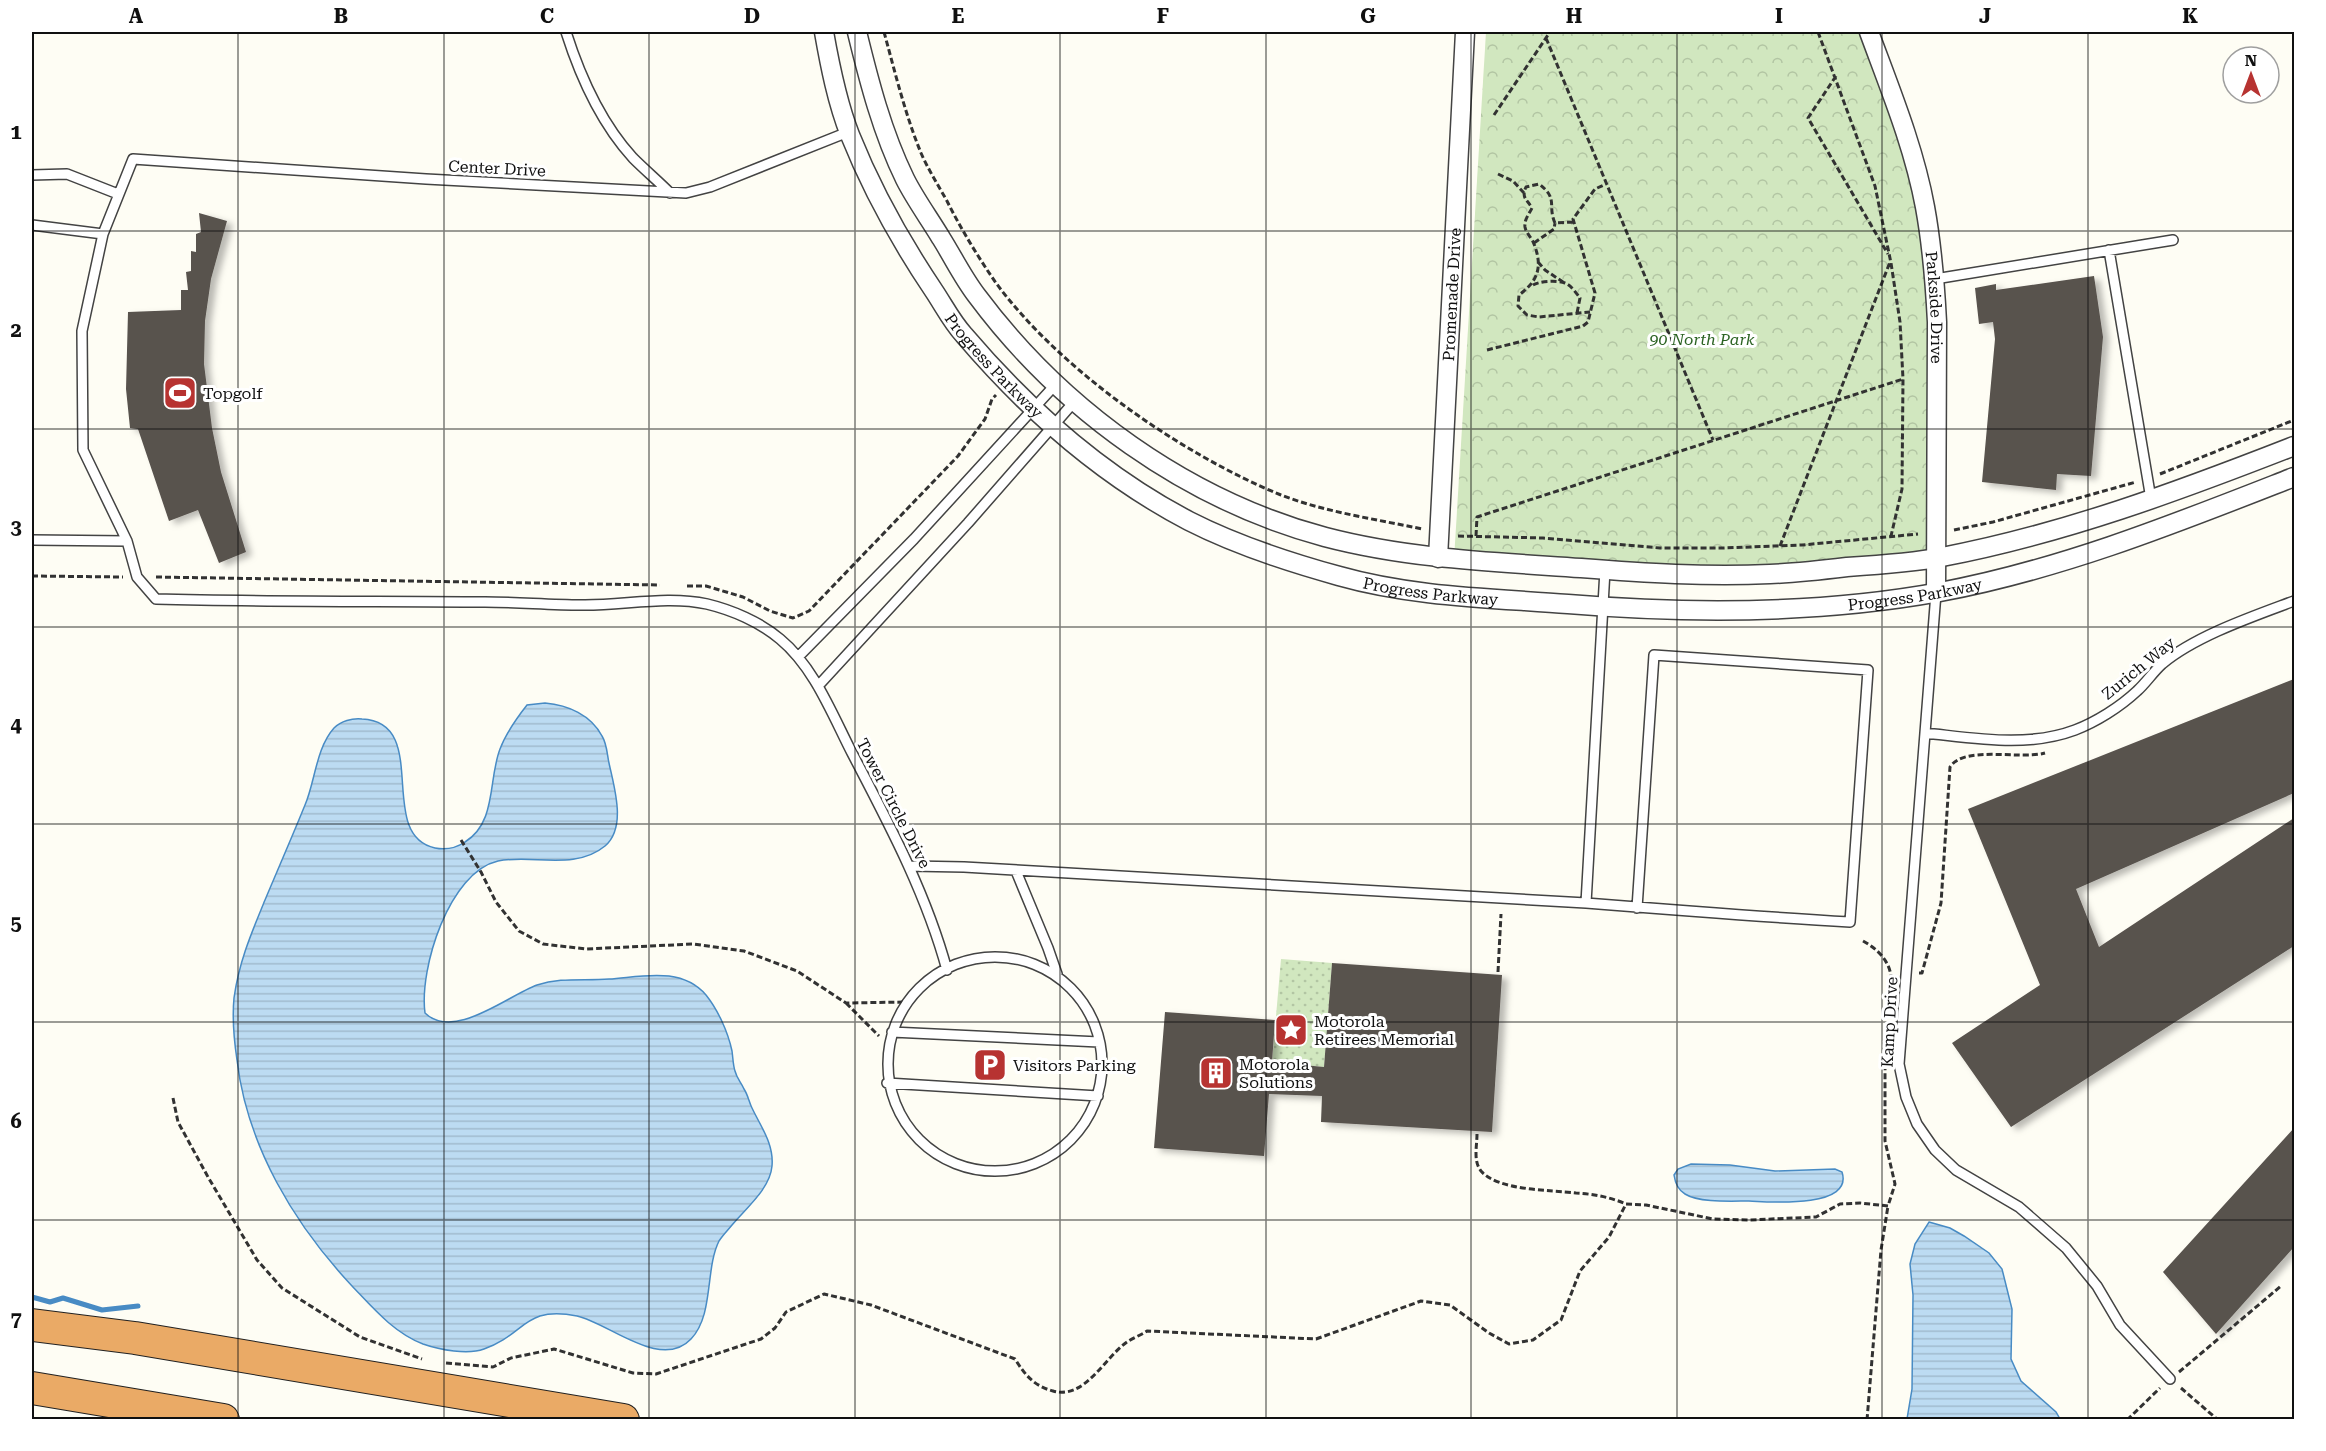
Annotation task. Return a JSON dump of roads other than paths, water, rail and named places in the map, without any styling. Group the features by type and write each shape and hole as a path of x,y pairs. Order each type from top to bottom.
{"highway":[{"path":"32,1325 135,1338 623,1419"},
{"path":"32,1388 224,1419"}],"street":[{"name":"Progress Parkway","path":"824,32 830,68 848,132 887,216 961,332 1034,408 1094,459 1155,501 1192,523 1290,562 1378,586 1425,593 1603,607 1771,610 1844,604 1936,593 1984,583 2080,557 2183,521 2295,477"},
{"name":"Progress Parkway","path":"857,32 872,95 905,179 976,295 1056,384 1074,402 1170,472 1225,499 1320,536 1365,547 1438,558 1661,574 1769,574 1936,558 1999,545 2094,519 2295,446"},
{"name":"Promenade Drive","path":"1438,558 1466,32"},
{"name":"Parkside Drive","path":"1869,32 1901,118 1924,206 1935,279 1937,322 1936,593"}],"lane":[{"path":"566,32 574,57 601,114 632,156 670,193"},
{"name":"Center Drive","path":"133,159 426,180 686,194 710,187 848,132"},
{"name":"Tower Circle Drive","path":"133,159 103,234 82,331 83,450 127,541 137,577 156,599 584,605 670,601 707,604 746,618 779,638 798,657 818,686 910,866 936,928 947,970"},
{"path":"32,175 67,174 118,194"},
{"path":"32,225 103,234"},
{"path":"1935,279 2173,240"},
{"path":"2109,250 2151,499"},
{"path":"798,657 914,539 1056,384"},
{"path":"818,686 968,524 1074,402"},
{"path":"32,540 127,541"},
{"path":"1586,903 1605,570"},
{"name":"Kamp Drive","path":"1936,593 1899,1064 1905,1097 1917,1124 1935,1150 1956,1170 2019,1207 2066,1248 2097,1286 2120,1324 2170,1379"},
{"name":"Zurich Way","path":"1925,733 2015,741 2038,739 2074,730 2104,715 2136,692 2162,664 2193,644 2295,601"},
{"path":"910,866 1586,903 1637,908 1850,922 1868,670 1654,655 1637,908"},
{"path":"1016,871 1057,974"},
{"path":"981,956 1018,958 1057,974 1079,995 1096,1026 1103,1061 1098,1096 1081,1128 1055,1153 1023,1168 987,1172 952,1164 922,1145 899,1117 887,1083 893,1023 924,981 981,956"},
{"path":"892,1032 1099,1042"},
{"path":"887,1083 1098,1096"}],"water":[{"path":"545,703 578,712 592,722 602,736 616,795 616,828 612,838 605,846 593,854 567,860 511,859 498,861 481,869 465,883 452,902 433,948 424,994 425,1013 437,1020 451,1022 481,1014 537,985 564,980 660,975 685,980 696,986 715,1007 732,1051 736,1074 769,1143 772,1166 767,1183 719,1241 712,1265 703,1318 698,1329 691,1339 679,1347 665,1350 650,1348 635,1342 590,1320 559,1314 535,1318 498,1343 477,1351 446,1350 412,1339 393,1327 376,1311 311,1237 276,1182 262,1153 242,1092 233,1022 234,998 239,972 255,925 308,796 323,745 334,728 354,719 383,725 394,739 400,758 408,823 418,839 435,848 447,849 458,846 475,834 487,812 496,761 505,737 527,705"},
{"path":"1691,1164 1730,1165 1775,1171 1835,1169 1842,1172 1842,1184 1835,1192 1823,1198 1807,1201 1699,1199 1680,1190 1674,1175 1678,1169"},
{"path":"1929,1222 1950,1228 1964,1236 1989,1253 2002,1269 2012,1309 2011,1359 2021,1381 2056,1412 2060,1419 1907,1419 1912,1389 1913,1295 1910,1264 1915,1244"}],"waterway":[{"path":"32,1297 50,1302 63,1298 102,1310 138,1306"}],"place":[{"name":"Topgolf","path":"180,393"},
{"name":"Motorola Retirees Memorial","path":"1291,1030"},
{"name":"Visitors Parking","path":"990,1065"},
{"name":"Motorola Solutions","path":"1216,1073"}],"park label":[{"name":"90 North Park","path":"1702,339"}]}
